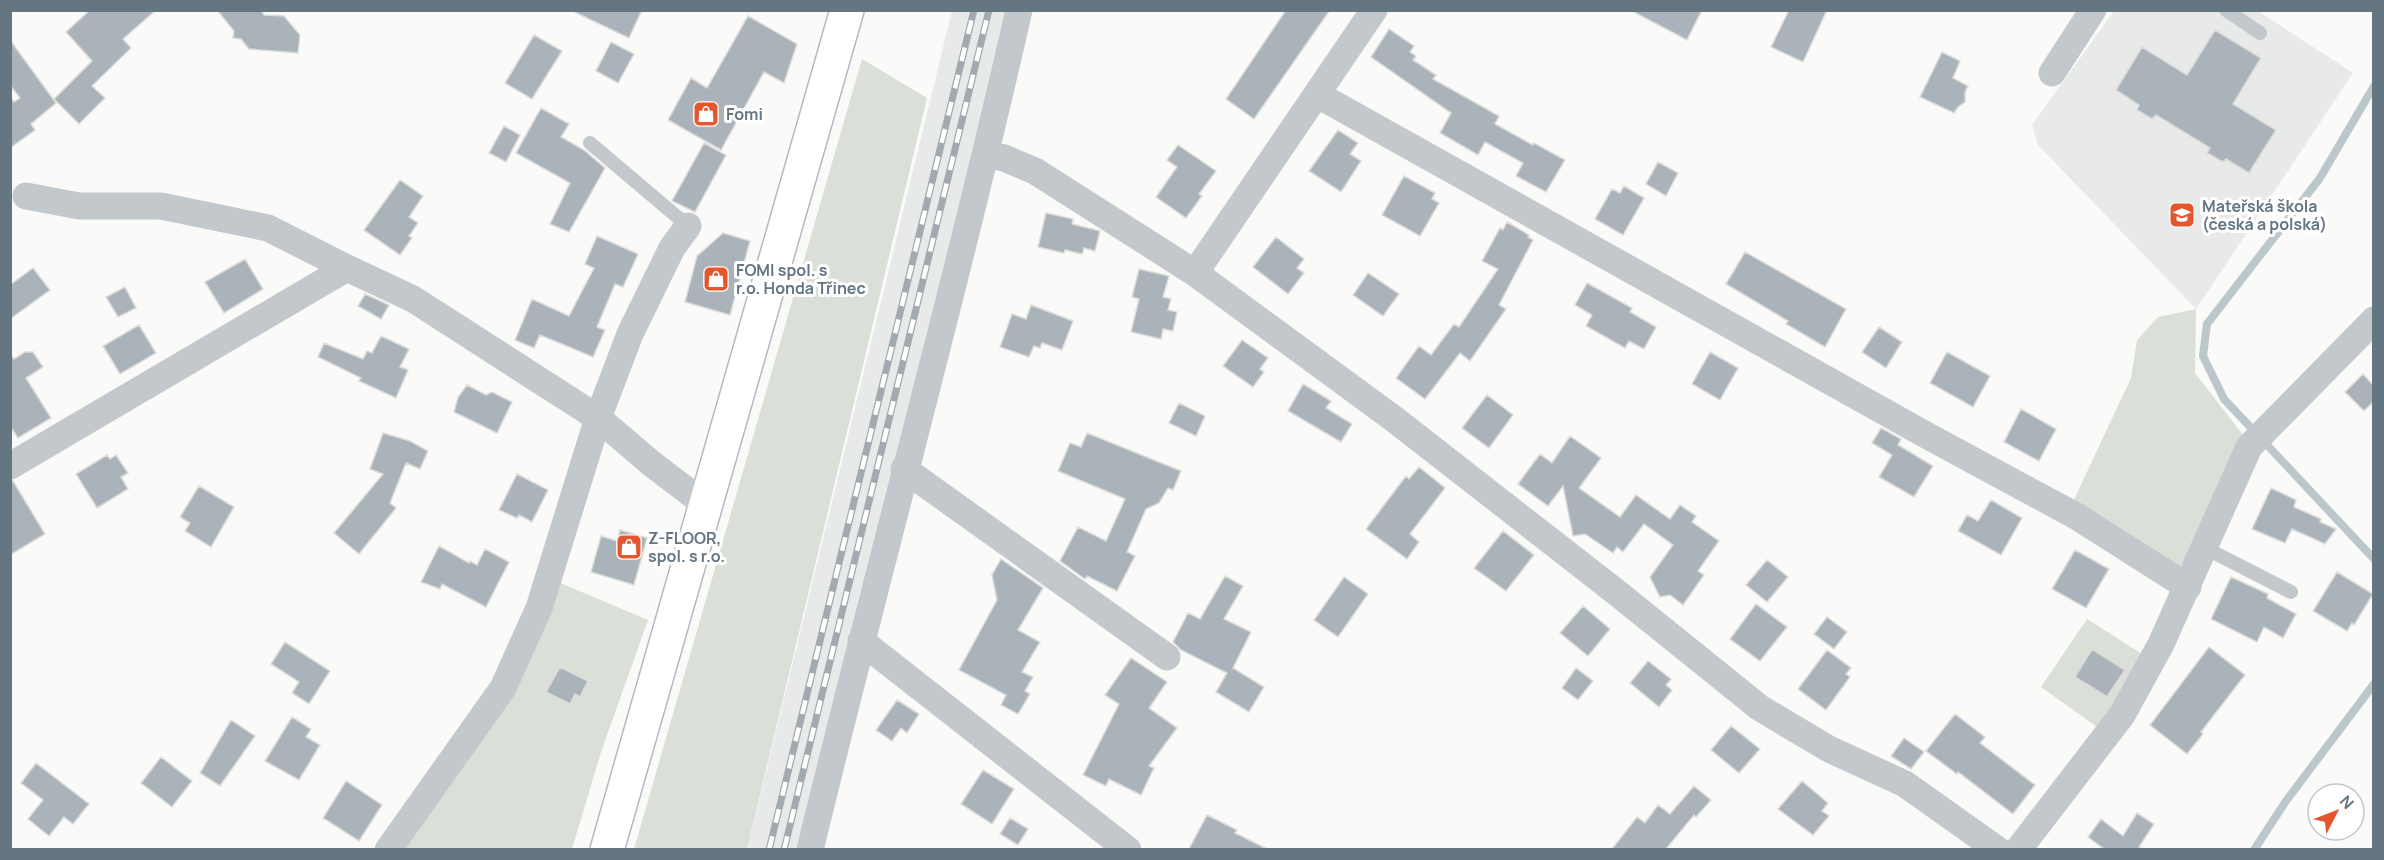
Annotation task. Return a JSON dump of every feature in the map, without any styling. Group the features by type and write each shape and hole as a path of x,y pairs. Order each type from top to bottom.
{"main road":[{"path":"607,849 847,10"}],"street":[{"path":"810,849 904,469 986,154 1018,10"},
{"path":"1196,273 1374,10"},
{"path":"2052,73 2093,10"},
{"path":"1318,95 1926,435 2076,516 2188,587"},
{"path":"986,154 1004,158 1035,171 1196,273 1394,418 1760,708 1829,749 1905,784 1998,849"},
{"path":"26,196 79,206 161,206 268,228 413,299 598,418 652,464 706,505"},
{"path":"388,849 440,780 503,688 539,608 598,418 630,334 672,248 688,226"},
{"path":"10,466 348,268"},
{"path":"2018,849 2122,715 2161,644 2249,447 2373,320"},
{"path":"904,469 1167,657"},
{"path":"861,641 1128,849"}],"lane":[{"path":"2226,10 2260,33"},
{"path":"591,143 688,226"},
{"path":"2205,548 2291,592"}],"shaded area":[{"name":"Mateřská škola (česká a polská)","path":"2179,10 2182,12 2184,10 2258,11 2353,73 2196,309 2038,145 2032,125 2114,11"},
{"path":"952,11 1009,11 805,849 747,850"},
{"path":"862,59 927,98 747,849 634,849"},
{"path":"2196,309 2195,373 2243,435 2183,568 2072,504 2131,378 2137,340 2158,317"},
{"path":"558,582 648,620 601,752 572,849 396,850"},
{"path":"2087,619 2145,656 2100,729 2041,687"}],"building":[{"path":"90,10 156,10 123,39 131,48 92,86 105,98 79,124 54,99 92,61 66,32"},
{"path":"217,10 261,10 264,15 284,16 300,35 298,53 249,49 241,39 233,38 234,31"},
{"path":"570,10 642,10 629,38"},
{"path":"1286,10 1330,10 1254,119 1226,99"},
{"path":"1630,10 1702,10 1687,40"},
{"path":"1789,10 1827,10 1803,62 1771,47"},
{"name":"Fomi","path":"748,16 797,44 784,83 764,72 721,150 668,120 691,78 707,88"},
{"path":"1389,29 1414,46 1410,52 1416,56 1413,60 1436,75 1433,79 1499,116 1495,124 1565,160 1546,192 1516,176 1523,163 1485,142 1478,155 1440,133 1451,113 1371,57"},
{"path":"2215,30 2261,58 2233,104 2276,130 2249,173 2226,159 2223,162 2207,153 2210,148 2156,115 2152,119 2137,110 2139,105 2116,90 2142,47 2187,75"},
{"path":"534,35 562,51 532,99 505,83"},
{"path":"10,40 56,103 31,124 35,130 10,148 10,96 14,102 20,98 10,85"},
{"path":"611,42 634,54 618,83 596,71"},
{"path":"1942,52 1960,61 1953,78 1968,86 1965,92 1965,102 1954,113 1920,97"},
{"path":"541,108 569,124 561,137 584,150 605,168 569,232 550,224 570,183 516,153"},
{"path":"504,126 520,135 506,162 489,153"},
{"path":"1338,130 1358,143 1350,154 1361,161 1341,192 1309,171"},
{"path":"704,143 726,155 695,212 672,201"},
{"path":"1178,145 1216,171 1199,194 1202,196 1186,218 1156,197 1177,167 1167,160"},
{"path":"1658,162 1678,173 1666,196 1646,184"},
{"path":"1404,176 1435,193 1432,199 1439,203 1420,236 1382,215"},
{"path":"400,180 423,196 409,217 418,223 409,236 412,238 400,255 364,230"},
{"path":"1624,186 1644,198 1623,235 1595,219 1612,189 1620,193"},
{"path":"1046,213 1073,219 1072,224 1100,231 1095,251 1084,248 1082,254 1065,250 1064,253 1038,247"},
{"path":"1507,222 1529,235 1528,237 1533,240 1499,305 1506,309 1470,361 1460,353 1425,399 1396,378 1419,346 1431,355 1454,324 1459,327 1498,269 1482,261 1500,228 1503,230"},
{"name":"FOMI spol. s r.o. Honda Třinec","path":"723,233 750,241 730,315 685,302 697,256"},
{"path":"597,236 638,254 623,287 615,284 597,327 605,330 593,357 540,335 534,348 515,340 532,299 569,316 594,268 585,264"},
{"path":"1276,237 1304,259 1297,268 1304,273 1288,294 1253,267"},
{"path":"1745,252 1846,309 1825,347 1786,324 1788,321 1726,284"},
{"path":"245,259 263,289 224,313 205,282"},
{"path":"33,268 50,290 10,319 10,285"},
{"path":"1139,269 1169,276 1163,297 1171,299 1168,310 1177,312 1173,331 1163,329 1161,339 1131,332 1139,299 1132,297"},
{"path":"1368,273 1399,294 1383,316 1353,295"},
{"path":"1587,283 1632,308 1630,312 1656,327 1644,349 1629,341 1625,348 1586,326 1592,315 1575,305"},
{"path":"125,287 136,308 118,317 106,297"},
{"path":"365,294 389,305 381,319 358,306"},
{"path":"1031,305 1073,321 1062,350 1042,343 1040,348 1034,346 1029,357 1000,347 1012,314 1026,319"},
{"path":"139,325 156,353 120,374 103,346"},
{"path":"1879,327 1902,342 1886,368 1862,352"},
{"path":"381,336 409,349 400,367 408,370 396,398 359,381 361,378 318,357 324,343 363,359 367,351 372,353"},
{"path":"1242,340 1268,358 1260,369 1264,372 1253,387 1223,366"},
{"path":"25,352 33,352 43,367 26,378 51,418 18,438 10,426 10,354 14,359"},
{"path":"1710,352 1738,368 1720,400 1692,384"},
{"path":"1947,352 1990,376 1973,407 1930,383"},
{"path":"2363,374 2373,385 2373,402 2364,411 2345,392"},
{"path":"1303,384 1331,401 1326,408 1352,424 1341,442 1288,411"},
{"path":"467,385 486,395 492,392 512,402 497,433 454,412 458,397"},
{"path":"1487,395 1513,415 1489,448 1462,428"},
{"path":"1179,403 1205,416 1196,436 1169,423"},
{"path":"2021,409 2056,429 2039,461 2004,442"},
{"path":"1881,428 1901,439 1898,445 1933,466 1914,497 1879,477 1892,455 1872,443"},
{"path":"383,433 410,441 428,451 420,469 406,463 390,503 396,508 359,554 334,533 383,474 370,469"},
{"path":"1087,433 1181,471 1173,490 1168,488 1159,503 1146,509 1127,552 1135,556 1117,591 1087,576 1085,579 1060,561 1078,527 1106,541 1125,499 1058,471 1070,443 1081,447"},
{"path":"1570,436 1601,458 1579,488 1620,517 1636,495 1670,519 1680,505 1696,516 1692,522 1719,541 1698,571 1704,575 1683,605 1670,595 1660,597 1650,577 1673,545 1644,524 1623,552 1617,547 1613,553 1585,534 1573,536 1563,486 1548,506 1518,484 1540,454 1552,463"},
{"path":"107,455 110,459 116,455 128,473 121,477 128,489 97,508 76,474"},
{"path":"1419,467 1445,488 1410,534 1419,542 1407,559 1366,529 1406,476 1409,479"},
{"path":"517,474 548,490 532,522 519,515 517,518 499,510"},
{"path":"13,481 45,534 10,555 10,482"},
{"path":"199,486 234,507 211,547 185,531 190,523 180,517"},
{"path":"2271,488 2296,500 2294,507 2321,519 2320,522 2336,529 2325,544 2292,529 2285,543 2252,529"},
{"path":"1991,500 2022,518 2001,555 1958,531 1967,515 1978,521"},
{"path":"620,530 647,538 634,585 591,572 601,536 617,541"},
{"path":"1503,531 1534,555 1506,591 1474,568"},
{"path":"439,546 477,565 485,549 509,562 486,607 442,584 440,589 421,582"},
{"path":"2075,550 2109,569 2086,608 2052,589"},
{"path":"1001,559 1043,588 1018,630 1040,642 1022,672 1033,677 1025,691 1030,694 1018,714 1001,705 1006,695 959,670 997,600 992,575"},
{"path":"1767,560 1788,577 1767,602 1746,585"},
{"path":"2337,572 2373,594 2354,625 2352,623 2347,631 2313,611"},
{"path":"1225,576 1243,586 1224,619 1251,632 1233,668 1264,687 1249,712 1216,692 1227,673 1181,650 1173,642 1188,613 1200,619"},
{"path":"1344,577 1368,594 1338,637 1314,620"},
{"path":"2231,577 2268,594 2267,598 2296,614 2283,638 2264,627 2257,642 2211,619"},
{"path":"1756,604 1787,627 1760,661 1730,639"},
{"path":"1583,606 1610,629 1588,656 1560,633"},
{"path":"1827,617 1847,632 1834,649 1814,634"},
{"path":"285,642 330,671 309,704 292,693 299,682 271,664"},
{"path":"2209,647 2245,675 2187,754 2150,725"},
{"path":"2092,649 2125,670 2107,697 2075,677"},
{"path":"1827,650 1851,668 1846,674 1850,677 1826,710 1798,689"},
{"path":"1131,658 1167,682 1149,708 1177,728 1149,766 1154,768 1141,795 1109,779 1106,786 1083,775 1119,704 1105,695"},
{"path":"1648,661 1671,679 1666,685 1672,690 1659,707 1630,683"},
{"path":"560,667 588,681 580,697 575,694 570,704 546,692"},
{"path":"1576,668 1593,681 1578,700 1562,688"},
{"path":"897,700 919,714 907,733 901,728 892,741 876,730"},
{"path":"1955,714 1985,737 1980,743 2035,785 2013,814 1926,751"},
{"path":"292,717 311,729 306,737 320,745 299,780 265,761"},
{"path":"231,720 255,736 220,786 200,773"},
{"path":"1731,726 1760,749 1739,773 1711,750"},
{"path":"1904,738 1924,752 1911,769 1891,756"},
{"path":"161,757 192,781 172,807 141,783"},
{"path":"36,763 89,804 73,824 64,817 49,836 28,819 43,800 21,783"},
{"path":"983,770 1014,789 992,824 961,804"},
{"path":"346,781 382,805 359,841 323,818"},
{"path":"1802,781 1828,803 1822,811 1829,816 1813,835 1778,809"},
{"path":"1694,786 1711,800 1696,817 1694,815 1666,849 1612,849 1637,817 1645,823 1658,805 1670,814"},
{"path":"2137,813 2154,824 2139,847 2142,849 2104,849 2088,837 2101,819 2123,836"},
{"path":"1207,815 1237,830 1235,833 1267,849 1189,849"},
{"path":"1010,818 1028,829 1018,845 1000,834"}],"waterway":[{"path":"2374,86 2320,178 2207,324 2203,356 2224,399 2374,559"},
{"path":"2254,850 2286,801 2374,684"}],"railway":[{"path":"769,850 974,10"},
{"path":"784,850 989,10"}],"place":[{"name":"Fomi","path":"706,114"},
{"name":"Mateřská škola (česká a polská)","path":"2182,215"},
{"name":"FOMI spol. s r.o. Honda Třinec","path":"716,279"},
{"name":"Z-FLOOR, spol. s r.o.","path":"629,547"}]}
